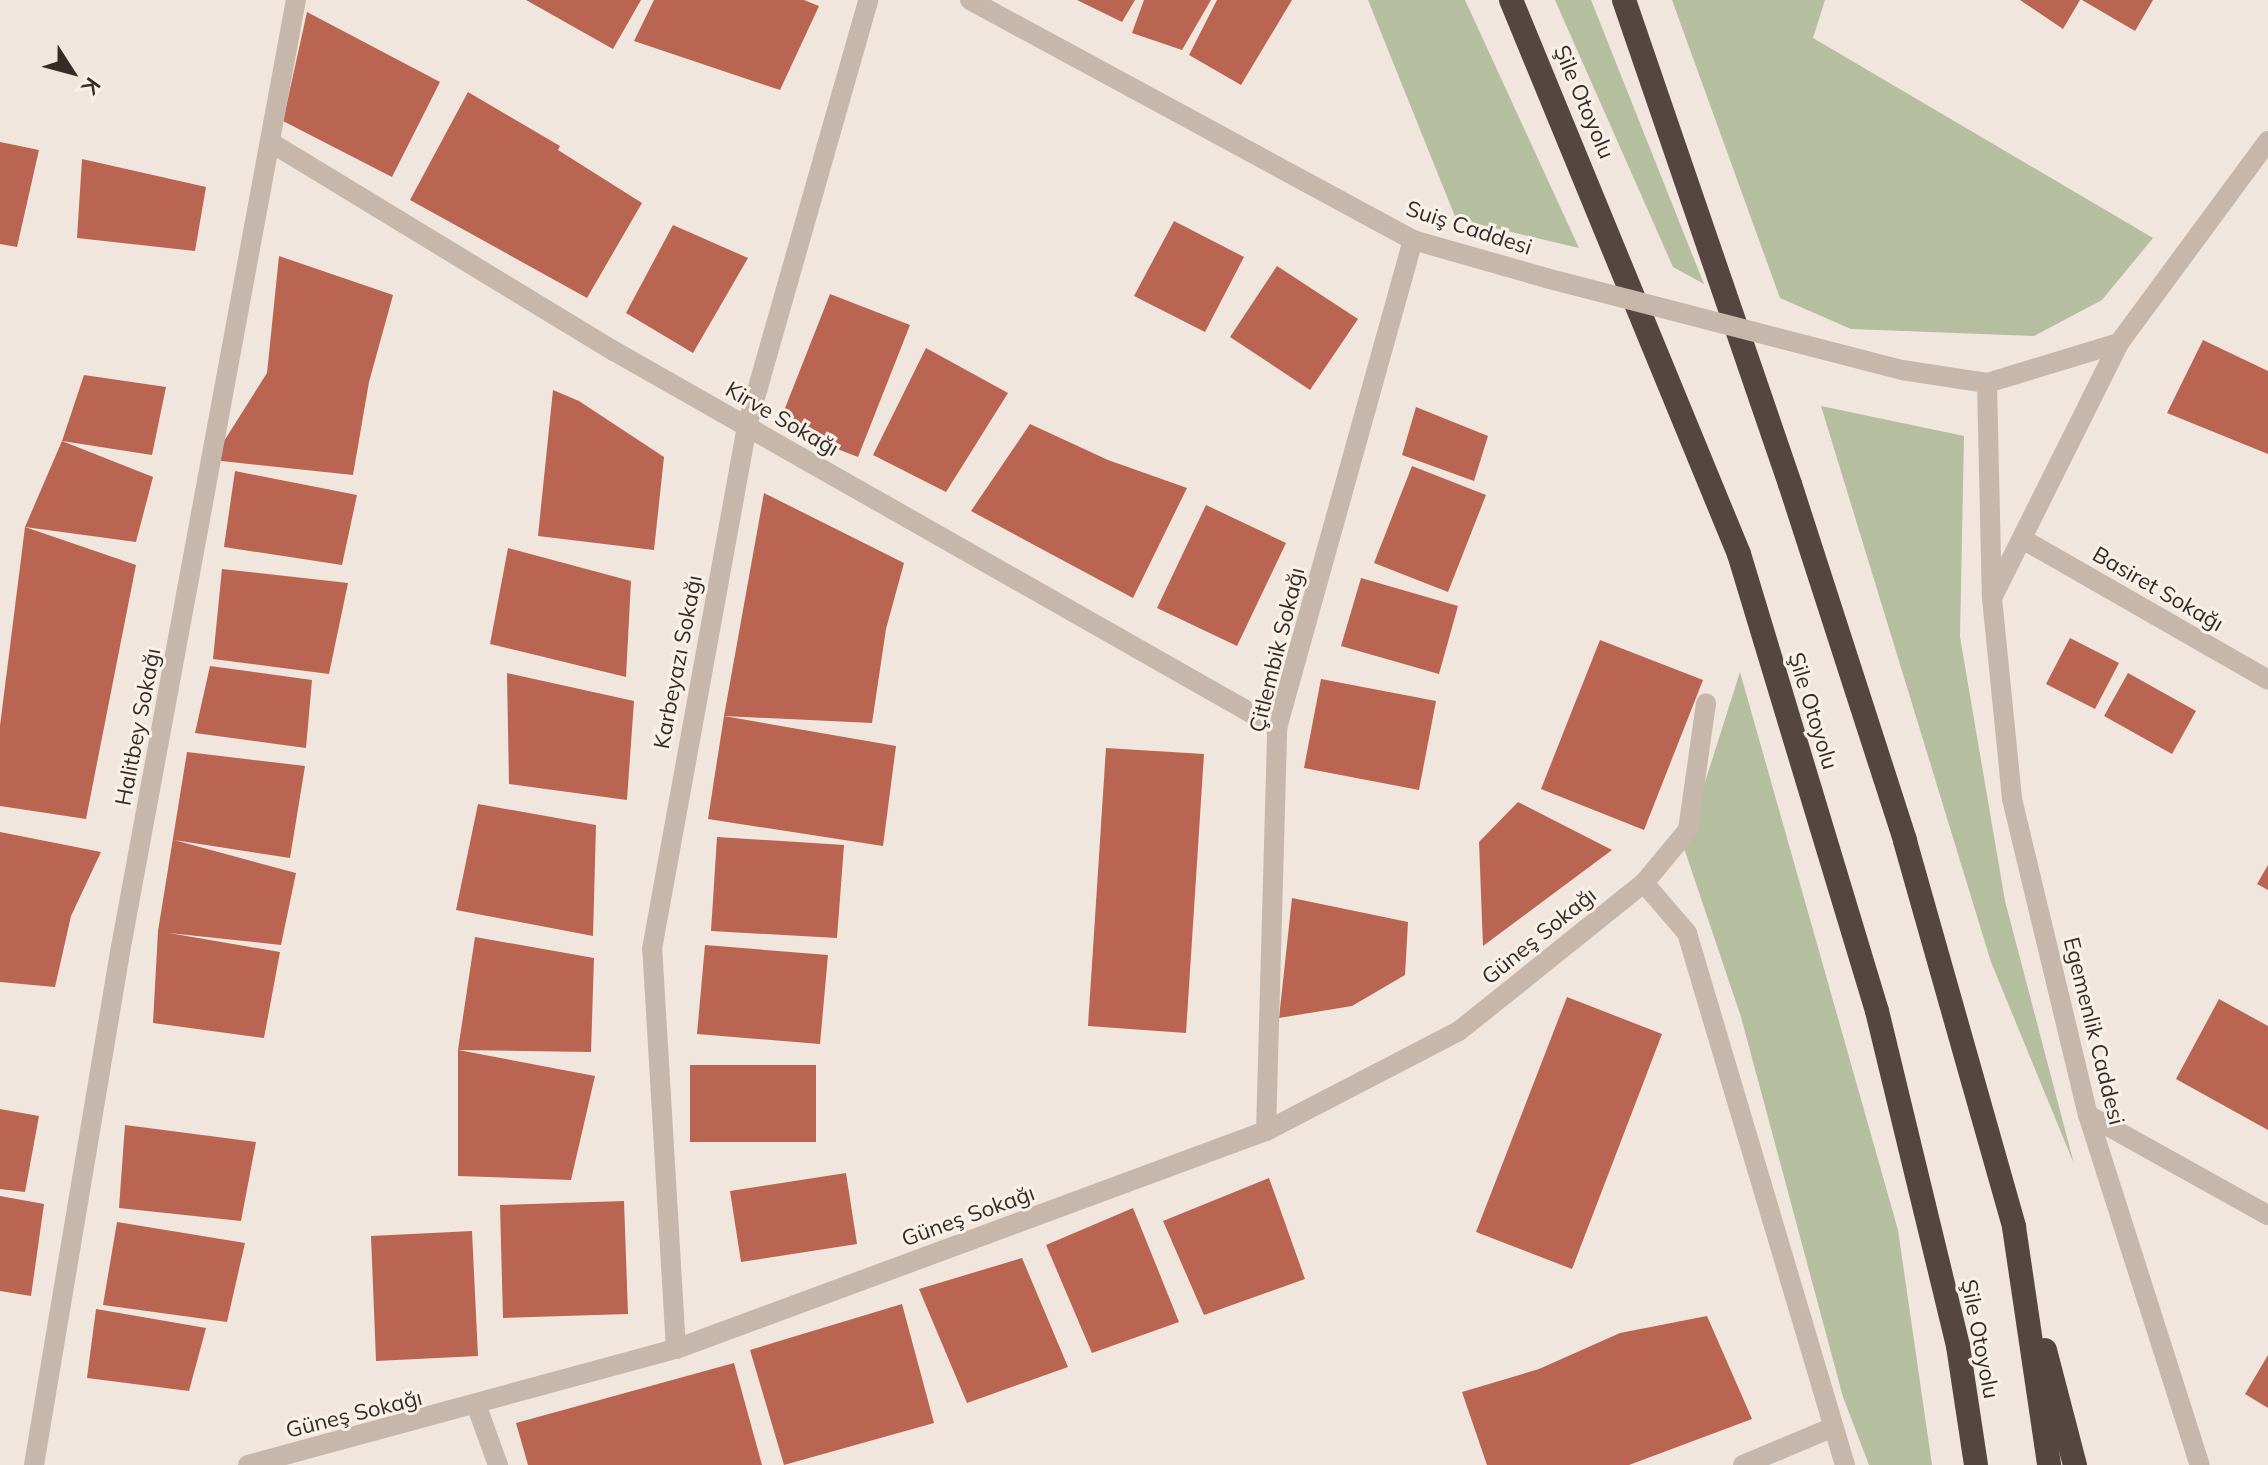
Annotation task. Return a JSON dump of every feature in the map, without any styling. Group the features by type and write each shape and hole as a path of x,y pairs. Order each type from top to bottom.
{"highway":[{"name":"Şile Otoyolu","path":"1511,0 1739,554 1877,1011 1958,1346 1976,1465"},
{"path":"1624,0 1790,484 1905,841 2014,1227 2075,1465"},
{"path":"2014,1227 2049,1465"}],"street":[{"name":"Halitbey Sokağı","path":"34,1465 120,952 296,0"},
{"name":"Karbeyazı Sokağı","path":"676,1349 652,949 747,426 868,0"},
{"name":"Suiş Caddesi","path":"970,0 1413,240 1546,278 1902,370 1987,383"},
{"path":"1992,598 2024,540 2119,343 2268,141"},
{"name":"Kirve Sokağı","path":"270,142 747,426 1277,728"},
{"name":"Çitlembik Sokağı","path":"1266,1131 1277,728 1413,240"},
{"path":"1987,383 2119,343"},
{"name":"Egemenlik Caddesi","path":"1987,383 1992,598 2012,799 2088,1115 2200,1465"},
{"name":"Basiret Sokağı","path":"2024,540 2268,680"},
{"name":"Güneş Sokağı","path":"248,1465 477,1407 676,1349 1266,1131 1459,1031 1644,883 1688,830 1706,703"},
{"path":"1644,883 1687,933 1831,1428 1845,1465"},
{"path":"2088,1115 2268,1215"},
{"path":"477,1407 498,1465"},
{"path":"1743,1465 1831,1428"}],"green space":[{"path":"1368,0 1465,0 1579,248 1456,219"},
{"path":"1555,0 1591,0 1704,284 1673,267"},
{"path":"1672,0 1825,0 1813,38 2153,238 2102,300 2034,336 1851,329 1780,298"},
{"path":"1821,406 1964,436 1960,637 2005,901 2074,1164 1991,962"},
{"path":"1740,672 1898,1230 1932,1465 1869,1465 1843,1397 1741,1017 1684,848"}],"building":[{"path":"526,0 641,0 613,49"},
{"path":"654,0 804,0 819,6 780,90 634,41"},
{"path":"1077,0 1135,0 1122,22"},
{"path":"1144,0 1211,0 1182,50 1132,33"},
{"path":"1217,0 1292,0 1241,85 1189,55"},
{"path":"2020,0 2080,0 2063,29"},
{"path":"2082,0 2153,0 2135,31"},
{"path":"307,12 440,82 392,177 283,121"},
{"path":"468,92 560,146 558,150 642,203 587,298 410,200"},
{"path":"0,142 39,150 17,247 0,244"},
{"path":"82,159 206,187 195,251 77,238"},
{"path":"1174,221 1244,257 1205,332 1134,296"},
{"path":"673,225 748,258 693,353 626,313"},
{"path":"279,256 393,295 369,382 353,475 212,460 267,373"},
{"path":"1277,266 1358,319 1310,390 1230,337"},
{"path":"830,294 910,325 858,457 778,426"},
{"path":"2203,340 2268,371 2268,454 2167,413"},
{"path":"926,348 1008,393 946,492 873,455"},
{"path":"84,375 166,387 152,455 62,441"},
{"path":"553,390 579,401 664,457 654,550 538,536"},
{"path":"1416,407 1488,436 1474,481 1402,455"},
{"path":"1030,424 1108,460 1187,488 1133,598 971,511"},
{"path":"62,441 153,477 136,542 25,527"},
{"path":"1412,466 1486,495 1448,592 1374,563"},
{"path":"235,471 357,495 342,565 224,547"},
{"path":"764,493 904,563 886,629 872,723 724,716"},
{"path":"1206,505 1286,543 1237,646 1157,608"},
{"path":"25,527 136,565 86,819 0,806 0,726"},
{"path":"508,548 631,581 626,677 490,644"},
{"path":"222,569 348,583 329,674 213,659"},
{"path":"1361,578 1458,606 1439,674 1341,646"},
{"path":"2070,638 2119,663 2095,709 2046,684"},
{"path":"1600,640 1703,680 1644,830 1541,789"},
{"path":"210,666 312,680 306,748 195,733"},
{"path":"507,673 634,701 627,800 509,784"},
{"path":"2128,673 2196,711 2172,754 2104,716"},
{"path":"1321,679 1436,701 1419,790 1304,768"},
{"path":"724,716 896,746 883,846 708,819"},
{"path":"1106,748 1204,754 1186,1033 1088,1026"},
{"path":"187,752 305,766 290,858 174,840 296,873 281,945 169,933 280,952 264,1038 153,1023 158,931"},
{"path":"1518,802 1612,850 1483,946 1479,842"},
{"path":"478,804 596,825 593,936 456,910"},
{"path":"0,832 101,852 71,916 55,987 0,982"},
{"path":"717,837 844,845 837,938 711,931"},
{"path":"2268,865 2268,890 2257,884"},
{"path":"1292,898 1408,922 1405,975 1352,1006 1279,1018"},
{"path":"475,937 594,958 591,1052 458,1050"},
{"path":"705,945 828,955 820,1044 697,1034"},
{"path":"1567,997 1662,1034 1572,1269 1476,1232"},
{"path":"2219,999 2268,1026 2268,1130 2176,1079"},
{"path":"458,1050 595,1076 571,1180 458,1176"},
{"path":"690,1065 816,1065 816,1142 690,1142"},
{"path":"0,1109 39,1116 25,1192 0,1189"},
{"path":"125,1125 256,1142 241,1221 119,1208"},
{"path":"846,1173 857,1244 741,1262 730,1191"},
{"path":"1269,1178 1305,1279 1204,1315 1163,1221"},
{"path":"0,1196 44,1204 31,1296 0,1291"},
{"path":"624,1201 628,1314 503,1318 500,1205"},
{"path":"1133,1208 1179,1322 1092,1353 1046,1245"},
{"path":"117,1222 245,1243 227,1322 103,1305"},
{"path":"472,1231 478,1356 376,1361 371,1236"},
{"path":"1022,1258 1068,1367 967,1403 919,1289"},
{"path":"902,1304 934,1423 784,1465 750,1350"},
{"path":"96,1309 206,1328 189,1391 87,1378"},
{"path":"1707,1316 1752,1419 1629,1465 1487,1465 1462,1392 1539,1369 1620,1333"},
{"path":"2268,1355 2268,1408 2245,1394"},
{"path":"734,1363 762,1465 528,1465 516,1423"}]}
